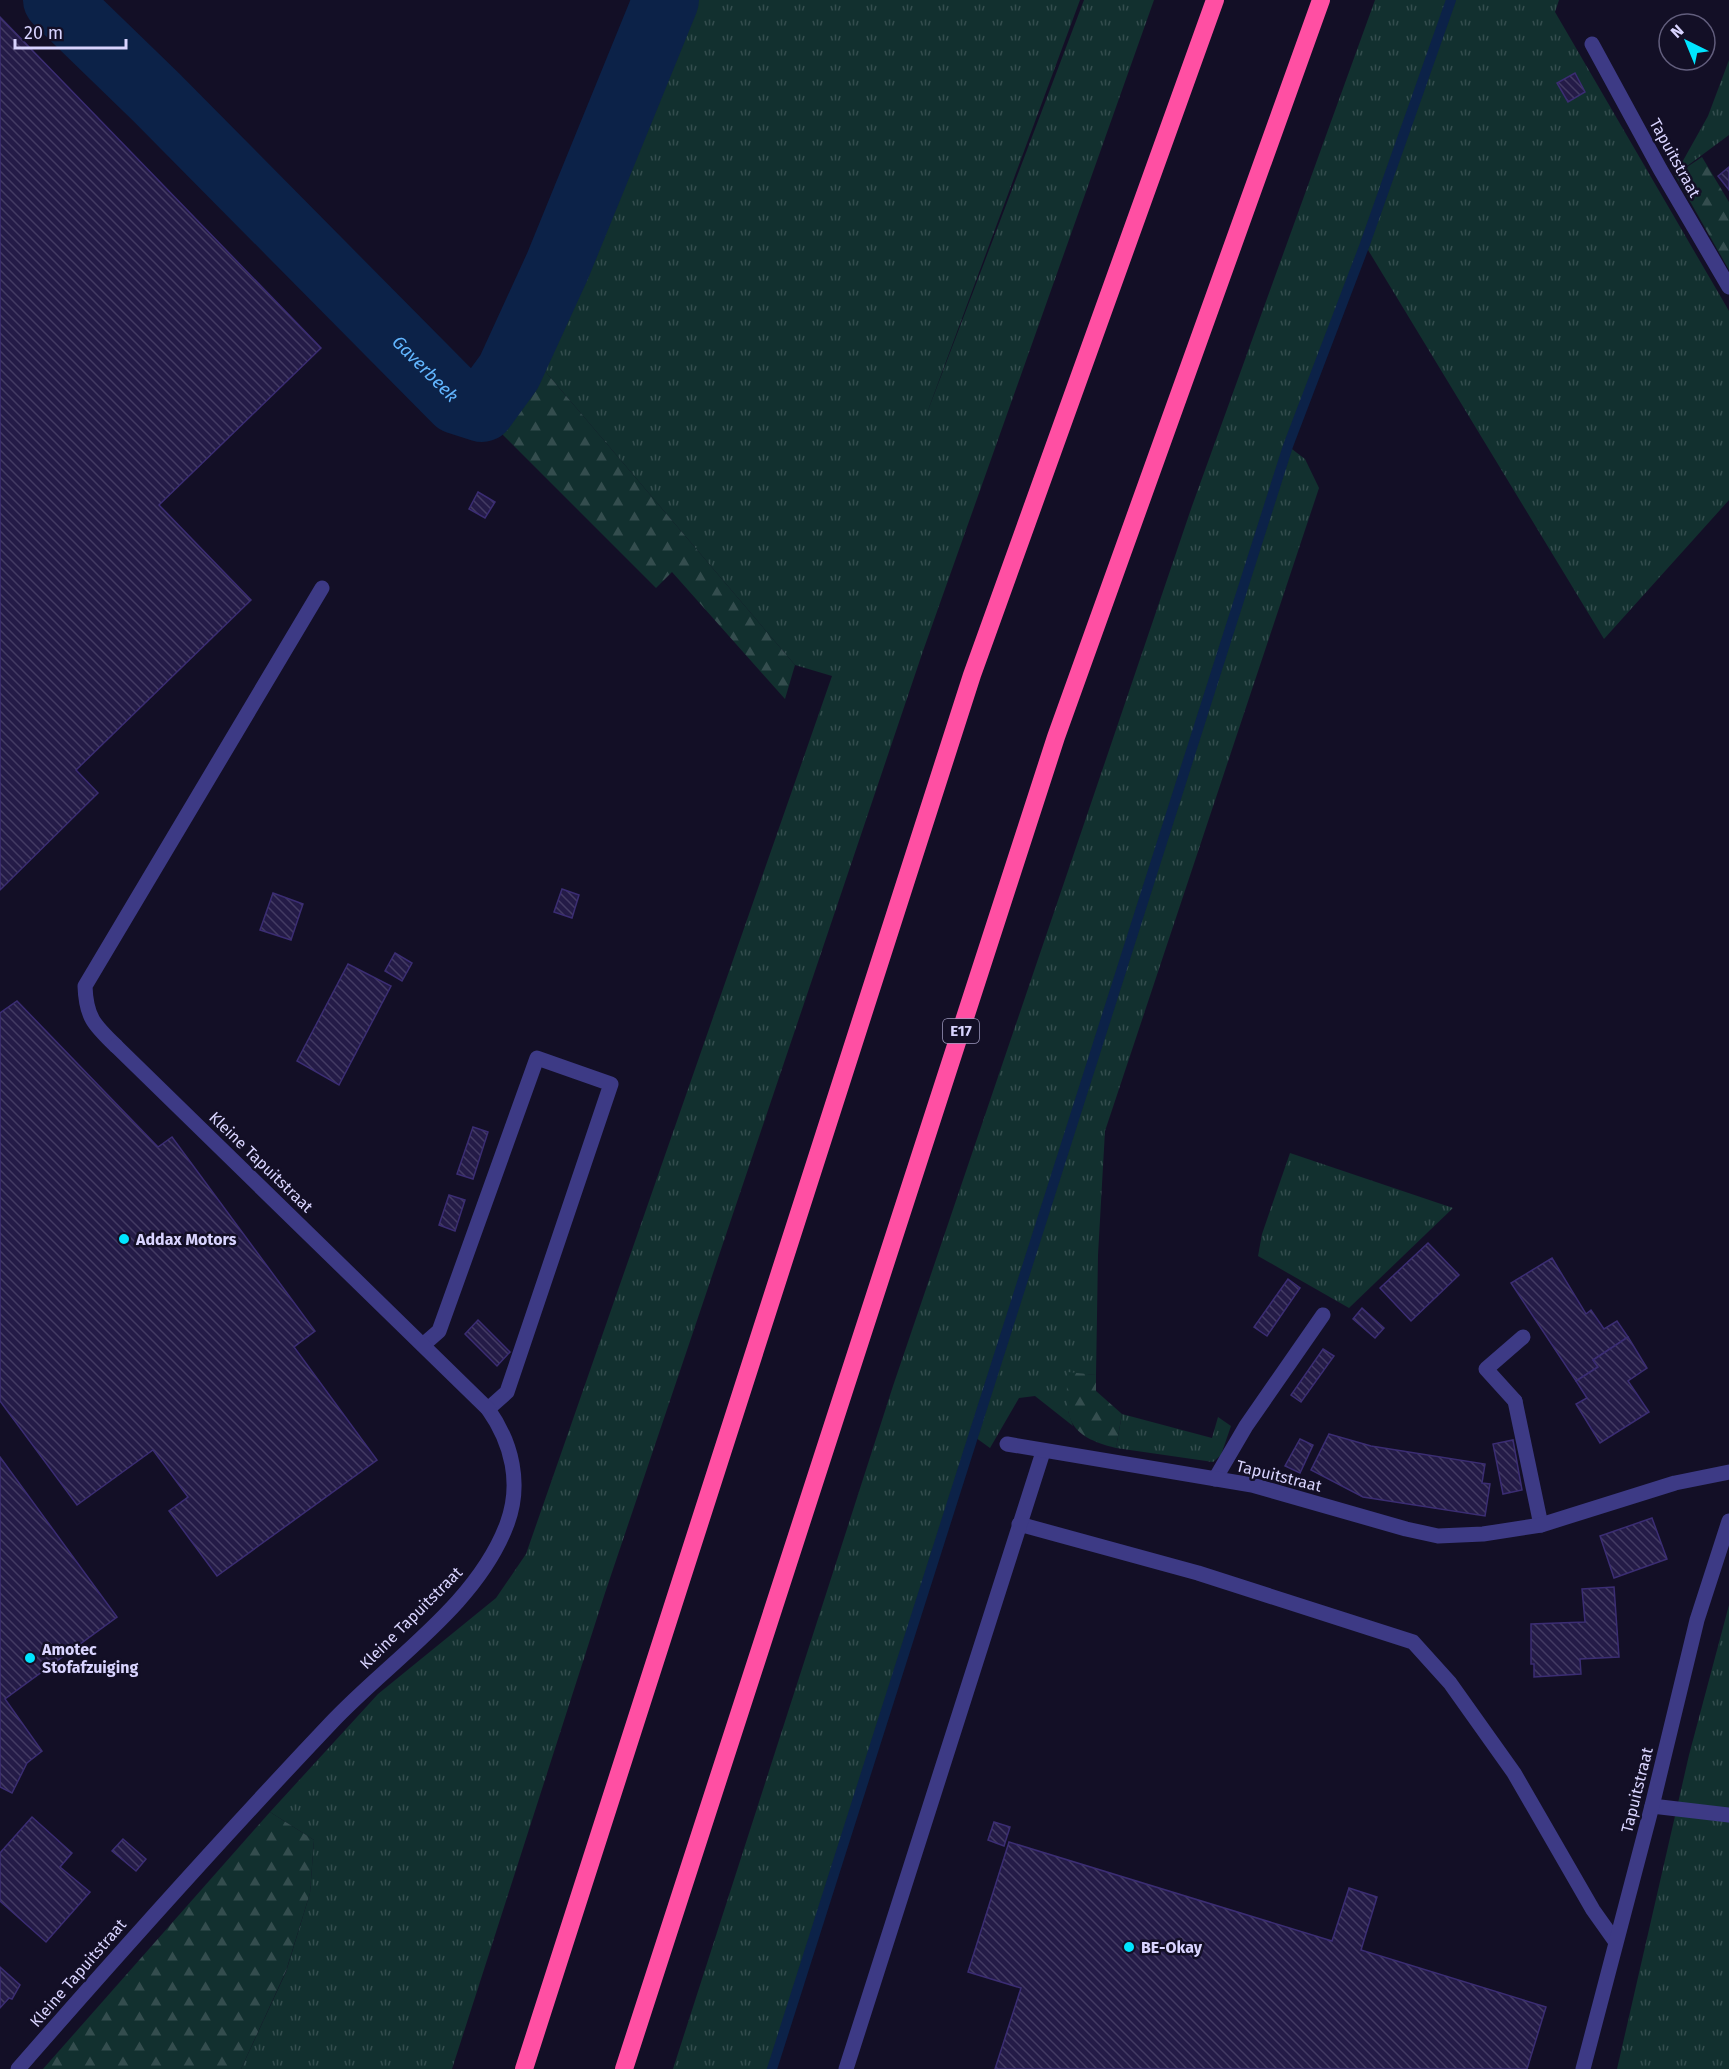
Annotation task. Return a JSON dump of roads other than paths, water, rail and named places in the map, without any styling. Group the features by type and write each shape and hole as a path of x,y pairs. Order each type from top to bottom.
{"highway":[{"path":"524,2069 972,675 1215,0"},
{"name":"E17","path":"624,2069 1056,737 1321,0"}],"street":[{"name":"Tapuitstraat","path":"1592,44 1660,170 1729,287"},
{"name":"Kleine Tapuitstraat","path":"18,2069 134,1936 333,1720 455,1604 487,1566 507,1524 515,1488 511,1457 502,1430 488,1409 116,1046 94,1024 86,1008 85,986 322,588"},
{"path":"423,1345 438,1331 537,1058 611,1084 507,1392 488,1409"},
{"path":"1215,1479 1246,1426 1323,1315"},
{"path":"1523,1337 1486,1369 1515,1401 1541,1525"},
{"name":"Tapuitstraat","path":"1007,1444 1043,1452 1252,1485 1438,1536 1483,1534 1541,1525 1675,1483 1729,1472"},
{"path":"846,2069 1043,1452"},
{"name":"Tapuitstraat","path":"1583,2069 1652,1806 1697,1620 1729,1521"},
{"path":"1019,1524 1198,1573 1413,1642 1450,1683 1514,1773 1593,1910 1615,1941"},
{"path":"1652,1806 1729,1815"}],"waterway":[{"name":"Gaverbeek","path":"56,0 156,97 457,401 482,409 509,372 558,265 666,0"},
{"path":"772,2069 1288,446 1365,244 1451,0"}],"place":[{"name":"Addax Motors","path":"124,1239"},
{"name":"Amotec Stofafzuiging","path":"30,1658"},
{"name":"BE-Okay","path":"1129,1947"}]}
